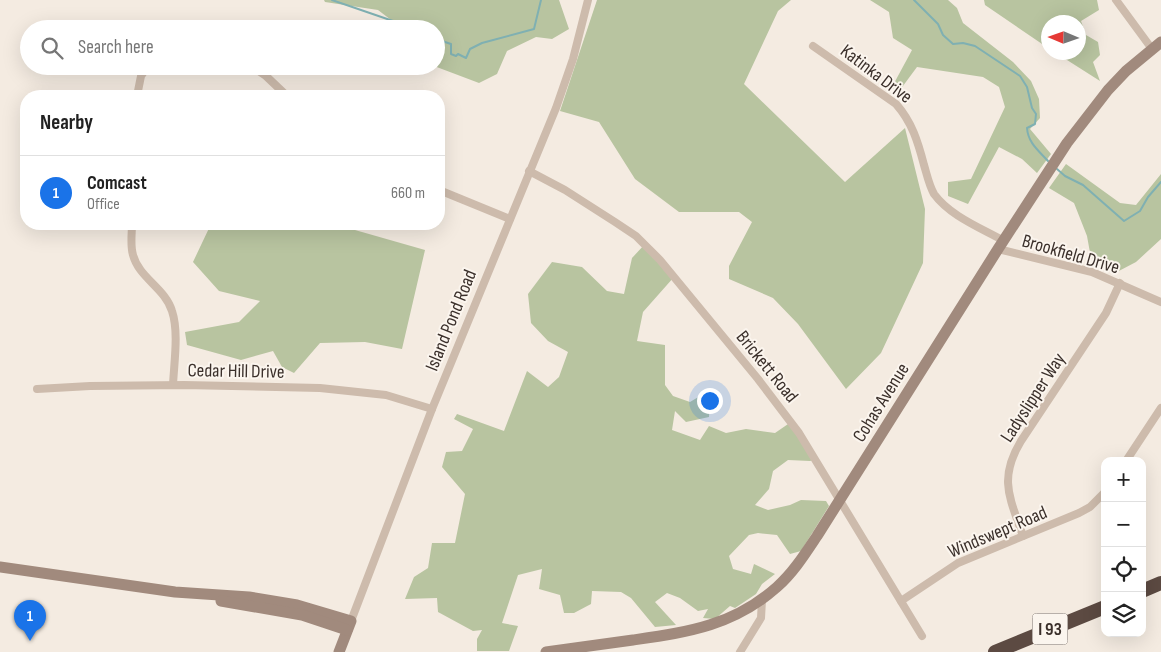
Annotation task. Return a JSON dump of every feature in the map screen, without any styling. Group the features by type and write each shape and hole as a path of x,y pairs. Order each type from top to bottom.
{"highway":[{"path":"1146,589 1161,583"},
{"name":"I 93","path":"994,652 1101,609"}],"street":[{"name":"Island Pond Road","path":"339,652 432,409 565,84 580,35 588,0"},
{"path":"1116,0 1156,46"},
{"name":"Katinka Drive","path":"813,46 896,104 907,116 913,128 929,183 942,204 1001,245"},
{"name":"Cohas Avenue","path":"546,652 663,636 704,628 736,615 762,600 779,586 804,556 1054,163 1092,110 1126,72 1156,46"},
{"path":"138,90 142,75"},
{"path":"264,75 281,90"},
{"name":"Brickett Road","path":"529,171 565,190 615,222 649,247 779,406 814,455 922,636"},
{"path":"445,192 510,219"},
{"path":"132,230 131,248 137,264 165,296 173,312 175,328 173,385"},
{"name":"Brookfield Drive","path":"1001,245 1083,269 1120,283 1161,302"},
{"name":"Ladyslipper Way","path":"1023,536 1008,491 1010,461 1021,441 1106,313 1120,283"},
{"name":"Cedar Hill Drive","path":"37,390 173,385 320,388 386,395 432,409"},
{"path":"1129,457 1161,408"},
{"name":"Windswept Road","path":"901,601 958,563 1079,513 1090,507 1101,496"},
{"path":"0,567 175,592 222,594 273,601 313,609 349,626"},
{"path":"740,652 761,618 762,600"}],"green space":[{"path":"324,0 559,0 569,29 552,39 536,37 507,51 497,74 479,83 445,70 445,20 391,20 378,10 325,2"},
{"path":"597,0 791,0 778,11 744,84 845,182 905,128 925,209 923,263 881,353 846,389 798,324 773,298 729,279 729,266 752,222 739,212 679,212 635,179 599,122 560,111"},
{"path":"870,0 948,0 957,8 963,23 1013,62 1031,81 1039,99 1040,118 1030,129 1051,154 1037,173 1022,159 999,147 968,204 948,196 948,182 971,179 1005,107 999,87 983,77 917,67 897,94 892,87 912,50 893,38 889,12"},
{"path":"984,0 1097,0 1099,10 1086,18 1086,15 1041,15 1041,43 985,5"},
{"path":"1086,35 1098,42 1100,55 1093,62 1100,81 1067,60 1086,60"},
{"path":"1066,164 1120,203 1136,205 1161,174 1161,239 1136,262 1115,273 1091,258 1087,236 1074,203 1049,188"},
{"path":"208,230 355,230 425,250 402,349 365,342 320,343 294,373 282,367 273,351 241,360 187,345 185,332 239,322 260,301 219,291 193,262"},
{"path":"645,244 674,277 643,312 637,341 665,345 665,385 673,396 690,402 710,390 709,417 686,422 675,411 672,430 700,440 709,426 726,433 746,429 775,433 791,422 816,459 810,461 788,460 773,471 769,489 755,505 768,510 790,505 801,500 826,501 829,506 801,551 790,554 777,535 758,533 749,535 729,556 733,569 751,574 754,564 775,574 762,584 756,594 735,608 730,606 715,619 703,618 708,609 698,611 680,598 667,593 655,602 676,625 655,627 631,598 621,592 592,591 591,604 574,613 564,613 560,595 539,589 542,569 518,575 502,623 518,626 509,651 477,651 477,639 482,630 473,631 438,612 437,598 405,599 414,577 428,568 432,543 455,543 465,494 442,467 446,452 462,451 473,429 454,419 457,414 504,431 527,371 548,387 559,377 568,352 548,341 531,323 528,294 552,262 582,267 607,291 624,294 632,258"}],"waterway":[{"path":"332,0 390,20"},
{"path":"445,42 451,44 451,54 456,56 458,54 466,58 470,49 482,43 534,29 541,0"},
{"path":"914,0 938,24 943,35 953,44 963,43 975,46 1020,76 1027,87 1032,108 1036,114 1035,124 1027,128 1029,138 1048,161"},
{"path":"1057,169 1065,176 1083,185 1124,221 1140,211 1148,197 1161,182"}],"place":[{"name":"Comcast","path":"30,641"}]}
